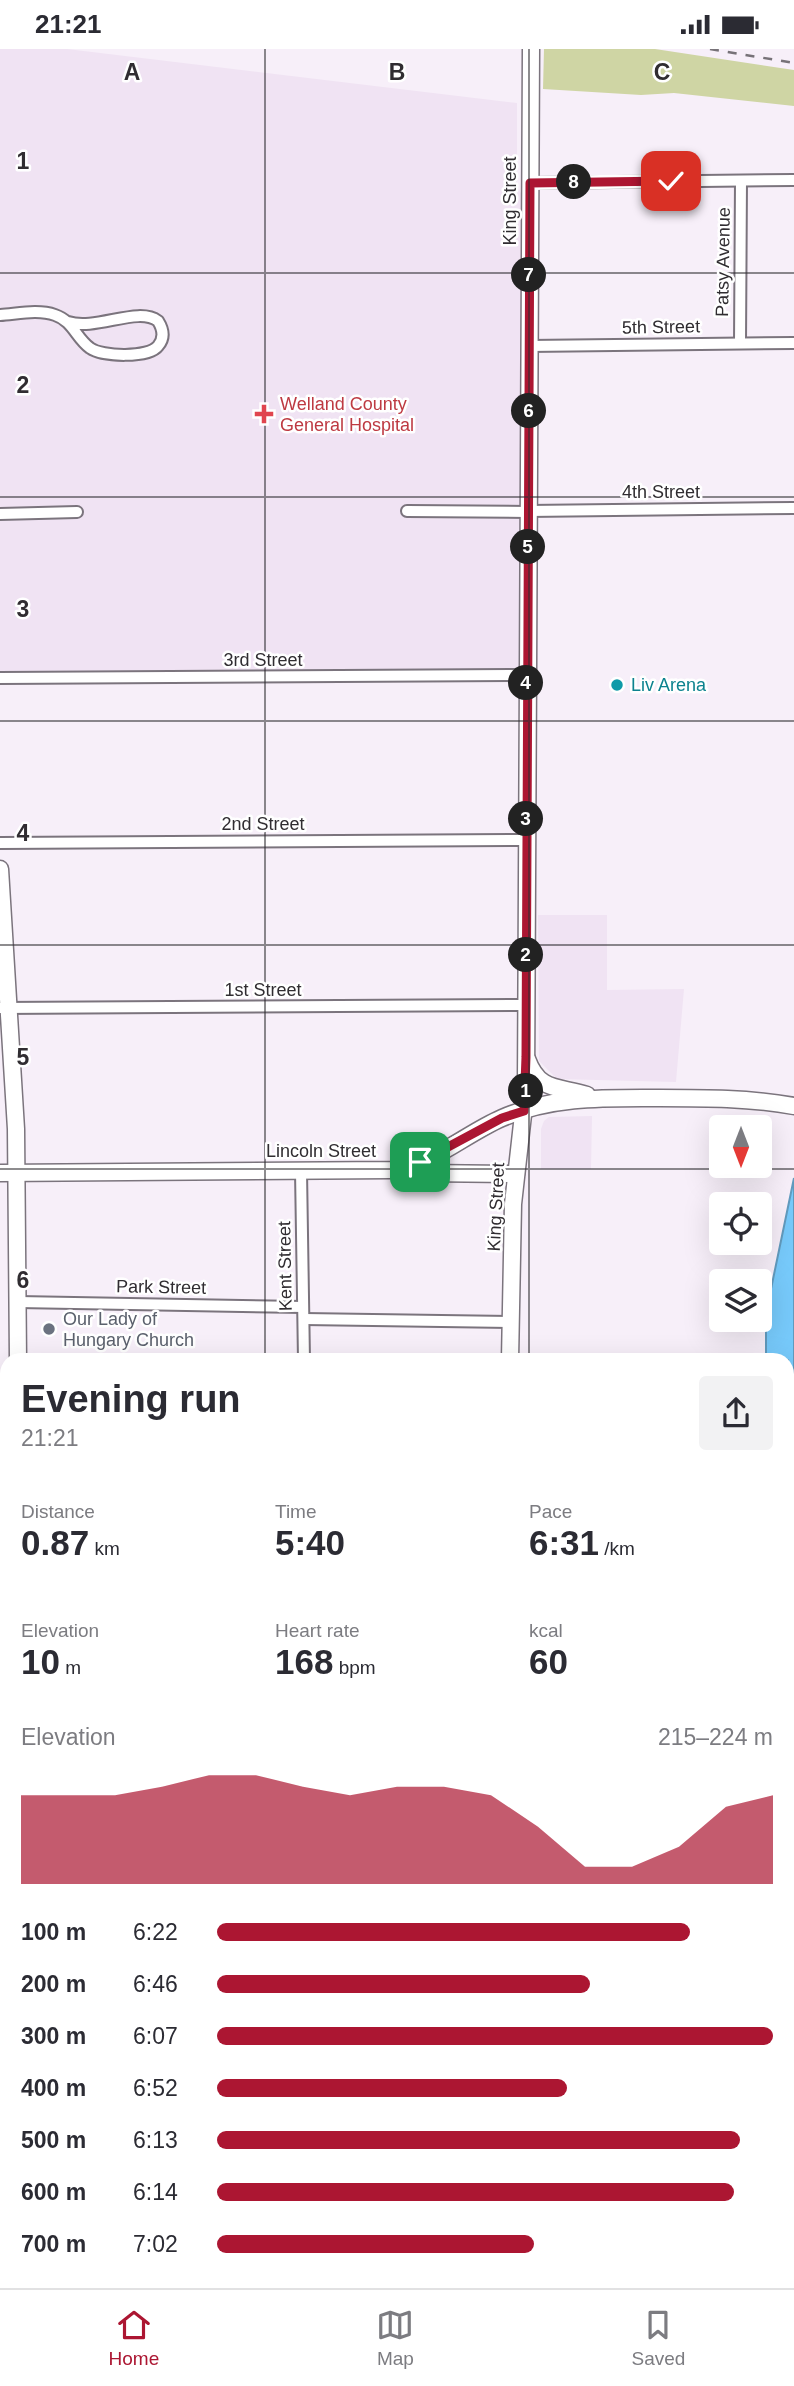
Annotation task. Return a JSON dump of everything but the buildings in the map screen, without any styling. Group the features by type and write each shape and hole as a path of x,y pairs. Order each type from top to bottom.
{"main road":[{"name":"King Street","path":"510,1353 512,1213 524,1111 526,1057 531,49"},
{"path":"0,869 5,1009 17,1172 18,1353"},
{"path":"526,1057 540,1082 553,1088 595,1098"},
{"name":"Lincoln Street","path":"0,1173 402,1169 502,1118 563,1101 595,1098 722,1098 791,1106"},
{"path":"402,1169 423,1173 516,1174"}],"street":[{"path":"530,183 794,180"},
{"name":"Patsy Avenue","path":"740,343 741,181"},
{"path":"0,315 49,313 68,322 90,325 148,316 160,323 162,338 157,347 145,354 102,353 87,345 68,322"},
{"name":"5th Street","path":"529,346 794,343"},
{"name":"4th Street","path":"407,511 794,508"},
{"path":"0,514 77,512"},
{"name":"3rd Street","path":"0,678 527,675"},
{"name":"2nd Street","path":"0,843 526,840"},
{"name":"1st Street","path":"5,1009 526,1005"},
{"name":"Kent Street","path":"301,1171 304,1353"},
{"name":"Park Street","path":"18,1303 303,1307"},
{"path":"304,1319 510,1322"}],"shaded area":[{"name":"Welland County General Hospital","path":"0,49 67,49 517,103 517,184 529,213 527,675 0,678"},
{"path":"538,915 607,915 607,990 684,989 676,1082 557,1079 539,1061"},
{"path":"592,1116 591,1169 541,1169 541,1129 544,1121 549,1117"}],"green space":[{"path":"544,49 655,49 794,70 794,106 674,93 641,95 543,89"}],"water":[{"path":"794,1178 794,1353 766,1353 766,1332 772,1332 772,1284"}],"railway":[{"path":"710,49 794,63"}],"place":[{"name":"Welland County General Hospital","path":"264,414"},
{"name":"Liv Arena","path":"617,685"},
{"name":"Our Lady of Hungary Church","path":"49,1329"}],"route":[{"path":"420,1162 502,1118 524,1111 530,183 671,181"}]}
